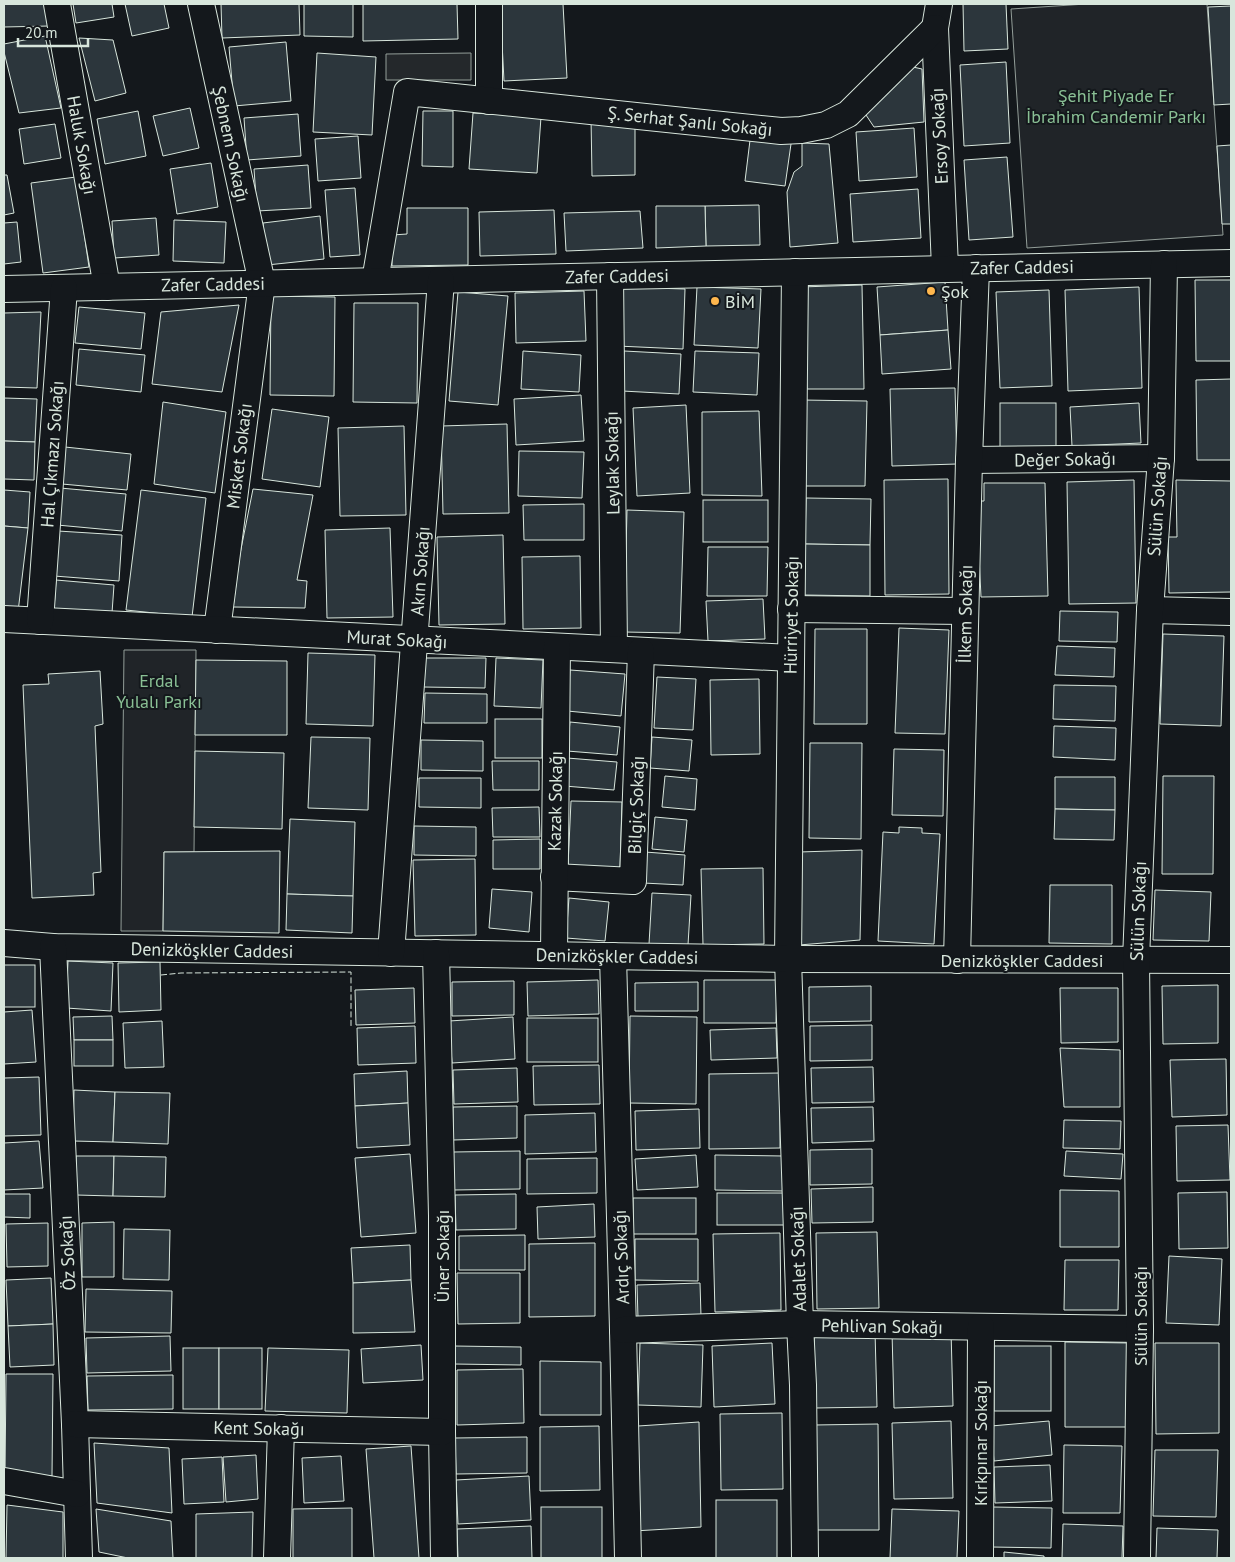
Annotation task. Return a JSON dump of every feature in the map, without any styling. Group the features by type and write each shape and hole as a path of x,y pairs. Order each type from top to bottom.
{"street":[{"name":"Haluk Sokağı","path":"56,4 107,287"},
{"name":"Şebnem Sokağı","path":"201,4 262,283"},
{"path":"489,4 490,100"},
{"name":"Ş. Serhat Şanlı Sokağı","path":"375,281 407,92 781,131 801,130 826,125 848,114 937,16"},
{"name":"Ersoy Sokağı","path":"937,16 945,268"},
{"name":"Zafer Caddesi","path":"4,289 1231,263"},
{"name":"Sülün Sokağı","path":"1137,1558 1140,1329 1136,960 1150,610 1161,458 1164,264"},
{"name":"İlkem Sokağı","path":"957,960 969,460 976,268"},
{"name":"Hürriyet Sokağı","path":"788,959 795,272"},
{"name":"Leylak Sokağı","path":"610,276 614,649"},
{"name":"Akın Sokağı","path":"391,953 441,280"},
{"name":"Misket Sokağı","path":"217,630 262,283"},
{"name":"Hal Çıkmazı Sokağı","path":"40,621 64,288"},
{"name":"Değer Sokağı","path":"969,460 1161,458"},
{"path":"791,609 965,611"},
{"path":"1150,610 1231,612"},
{"name":"Murat Sokağı","path":"4,619 791,658"},
{"name":"Kazak Sokağı","path":"554,955 557,647"},
{"name":"Bilgiç Sokağı","path":"554,877 633,881 641,651"},
{"name":"Denizköşkler Caddesi","path":"4,943 53,947 788,959 1231,960"},
{"name":"Öz Sokağı","path":"53,947 76,1424 79,1558"},
{"name":"Üner Sokağı","path":"436,953 442,1216 444,1558"},
{"name":"Ardıç Sokağı","path":"613,956 624,1330 628,1558"},
{"name":"Adalet Sokağı","path":"788,959 803,1385 805,1558"},
{"name":"Pehlivan Sokağı","path":"624,1330 800,1324 1140,1329"},
{"name":"Kırkpınar Sokağı","path":"980,1558 981,1327"},
{"name":"Kent Sokağı","path":"76,1424 442,1432"},
{"path":"277,1558 281,1428"},
{"path":"4,1481 78,1494"}],"green space":[{"name":"Şehit Piyade Er İbrahim Candemir Parkı","path":"1086,4 1207,4 1223,235 1027,248 1011,9"},
{"name":"Erdal Yulalı Parkı","path":"124,650 196,650 194,852 164,852 163,931 121,931"}],"shaded area":[{"path":"471,53 471,80 386,80 386,54"}],"building":[{"path":"4,4 44,4 49,26 4,27"},
{"path":"73,4 112,4 114,17 76,23"},
{"path":"125,4 164,4 169,28 132,36"},
{"path":"221,4 299,4 300,35 222,38"},
{"path":"304,4 353,4 353,37 304,36"},
{"path":"363,4 457,4 458,39 363,41"},
{"path":"500,4 563,4 567,78 504,81"},
{"path":"963,4 1006,4 1008,49 964,51"},
{"path":"1231,6 1231,104 1214,105 1208,7"},
{"path":"45,36 61,108 19,113 4,52 4,44"},
{"path":"79,38 113,40 126,93 95,101"},
{"path":"286,42 291,101 234,106 229,47"},
{"path":"317,53 376,57 372,135 313,132"},
{"path":"1006,62 1010,143 964,146 960,65"},
{"path":"913,67 922,69 924,122 874,127 864,112"},
{"path":"190,108 199,148 163,156 153,116"},
{"path":"138,111 146,156 105,164 97,119"},
{"path":"423,111 453,111 453,167 422,166"},
{"path":"473,113 541,117 537,173 469,169"},
{"path":"298,114 301,156 247,160 244,118"},
{"path":"591,118 635,118 635,175 592,176"},
{"path":"55,124 61,158 24,164 19,129"},
{"path":"914,128 917,177 859,181 856,132"},
{"path":"751,132 792,137 785,186 745,181"},
{"path":"358,136 361,178 318,181 315,139"},
{"path":"802,143 829,144 838,243 790,247 787,192 794,172 802,166"},
{"path":"1231,145 1231,224 1222,224 1217,146"},
{"path":"1007,157 1013,237 969,240 964,160"},
{"path":"211,163 218,207 177,214 170,169"},
{"path":"308,165 311,208 257,211 254,169"},
{"path":"4,175 7,175 14,213 4,215"},
{"path":"76,177 89,267 43,273 31,183"},
{"path":"355,188 360,255 330,257 325,190"},
{"path":"918,189 921,238 853,242 850,194"},
{"path":"759,205 760,245 706,246 705,206"},
{"path":"656,206 705,206 706,246 656,248"},
{"path":"407,208 468,208 468,265 392,266 392,235 407,234"},
{"path":"554,210 556,254 480,256 479,212"},
{"path":"640,211 643,248 566,251 564,213"},
{"path":"320,216 324,259 267,265 263,223"},
{"path":"156,218 159,255 114,258 112,221"},
{"path":"174,220 226,222 224,263 173,261"},
{"path":"17,222 21,262 4,264 4,223"},
{"path":"1195,280 1231,280 1231,361 1196,361"},
{"path":"945,282 948,330 880,335 877,287"},
{"path":"862,285 864,389 807,389 800,287"},
{"path":"619,287 685,289 683,349 617,346"},
{"path":"697,287 761,289 758,348 694,345"},
{"path":"1139,287 1142,388 1068,391 1065,290"},
{"path":"1049,290 1052,386 1000,388 996,292"},
{"path":"584,291 586,341 516,343 515,293"},
{"path":"458,292 508,296 498,405 449,401"},
{"path":"271,296 335,297 334,396 270,395"},
{"path":"354,303 418,303 417,403 353,402"},
{"path":"239,305 222,392 152,384 161,312"},
{"path":"79,307 145,313 141,349 75,343"},
{"path":"41,312 37,388 4,387 4,313"},
{"path":"948,330 951,369 882,374 880,335"},
{"path":"79,349 145,355 141,392 76,385"},
{"path":"523,351 581,355 579,392 521,389"},
{"path":"624,351 681,354 679,394 622,391"},
{"path":"695,351 759,353 757,395 693,392"},
{"path":"1231,379 1231,460 1197,460 1196,380"},
{"path":"955,388 957,464 892,466 890,389"},
{"path":"581,395 584,441 516,445 514,399"},
{"path":"4,398 37,399 35,442 4,441"},
{"path":"802,400 867,401 865,486 800,486"},
{"path":"163,402 226,412 215,493 154,484"},
{"path":"1000,403 1056,403 1056,447 1000,447"},
{"path":"1139,403 1141,443 1072,446 1070,407"},
{"path":"686,405 690,493 637,496 633,408"},
{"path":"272,409 329,417 320,487 262,479"},
{"path":"759,411 762,496 702,495 702,412"},
{"path":"507,424 509,513 443,514 441,426"},
{"path":"404,426 406,515 340,516 338,428"},
{"path":"4,441 35,442 34,480 4,479"},
{"path":"65,447 131,454 127,490 62,484"},
{"path":"519,451 584,452 582,498 518,496"},
{"path":"948,479 949,594 885,595 884,480"},
{"path":"1134,480 1136,603 1069,604 1067,482"},
{"path":"1176,480 1231,481 1231,592 1169,593 1168,537 1177,537"},
{"path":"984,483 1045,483 1048,596 981,597 977,514 980,501 984,501"},
{"path":"60,488 126,494 122,531 57,525"},
{"path":"253,489 313,495 297,580 307,581 305,608 233,607 240,554"},
{"path":"4,490 30,492 28,528 4,526"},
{"path":"141,490 206,498 192,617 126,610"},
{"path":"806,498 871,499 870,545 805,544"},
{"path":"703,500 768,500 768,542 703,542"},
{"path":"584,504 584,540 524,540 523,505"},
{"path":"627,510 684,512 680,633 624,632"},
{"path":"4,526 28,528 18,612 4,611"},
{"path":"390,528 393,617 327,618 325,530"},
{"path":"58,531 122,535 119,581 54,576"},
{"path":"503,535 505,624 439,625 437,537"},
{"path":"805,544 870,545 870,596 804,595"},
{"path":"708,547 768,547 767,596 707,596"},
{"path":"580,556 581,628 523,629 522,557"},
{"path":"56,580 114,585 112,613 54,609"},
{"path":"763,599 765,639 708,641 706,601"},
{"path":"1060,611 1118,612 1117,642 1059,641"},
{"path":"899,628 949,630 945,734 895,733"},
{"path":"815,629 867,629 867,724 814,724"},
{"path":"1163,634 1224,636 1221,726 1160,724"},
{"path":"1057,646 1115,648 1114,677 1055,675"},
{"path":"308,653 375,655 373,726 306,724"},
{"path":"424,658 486,658 485,688 423,687"},
{"path":"496,658 543,660 541,708 494,706"},
{"path":"196,660 287,661 287,735 195,735"},
{"path":"570,670 625,674 621,716 567,711"},
{"path":"100,671 103,724 95,726 101,872 93,873 94,895 32,898 23,685 49,684 48,674"},
{"path":"657,677 696,679 693,730 654,728"},
{"path":"759,679 760,754 711,755 710,680"},
{"path":"1054,685 1116,686 1115,721 1053,719"},
{"path":"425,693 487,694 487,723 424,723"},
{"path":"495,719 542,719 542,758 495,758"},
{"path":"570,722 620,727 617,755 567,751"},
{"path":"1054,726 1116,728 1115,760 1053,757"},
{"path":"311,737 370,738 368,810 308,808"},
{"path":"652,737 692,740 689,771 650,768"},
{"path":"421,740 483,741 483,771 421,770"},
{"path":"810,743 862,743 861,839 809,838"},
{"path":"894,749 944,750 943,816 892,815"},
{"path":"195,751 284,753 282,829 194,827"},
{"path":"567,758 617,762 614,790 564,786"},
{"path":"492,761 539,761 539,790 493,790"},
{"path":"665,776 697,779 695,810 662,807"},
{"path":"1163,776 1214,776 1213,874 1162,874"},
{"path":"1055,777 1115,777 1115,810 1055,809"},
{"path":"419,778 481,778 481,808 419,807"},
{"path":"571,801 622,802 620,868 568,866"},
{"path":"539,807 540,837 493,837 492,808"},
{"path":"1055,809 1115,810 1114,840 1054,839"},
{"path":"655,817 687,820 684,852 652,849"},
{"path":"290,819 355,822 353,896 287,894"},
{"path":"414,826 476,827 476,856 414,855"},
{"path":"899,827 922,828 922,833 940,834 934,944 878,941 883,832 899,833"},
{"path":"540,839 540,869 493,869 493,840"},
{"path":"862,850 860,940 799,945 799,852"},
{"path":"280,851 279,933 163,931 164,852"},
{"path":"645,852 685,855 683,885 643,883"},
{"path":"475,859 476,935 415,936 413,860"},
{"path":"763,868 764,944 703,945 701,869"},
{"path":"1050,885 1112,885 1112,944 1049,943"},
{"path":"492,889 532,892 529,932 489,928"},
{"path":"1155,890 1211,892 1209,941 1153,940"},
{"path":"652,893 691,895 688,945 649,944"},
{"path":"287,894 353,896 352,933 286,930"},
{"path":"569,898 609,902 605,941 566,938"},
{"path":"68,961 113,963 111,1011 66,1008"},
{"path":"160,962 161,1010 119,1012 118,963"},
{"path":"4,965 35,965 35,1007 4,1007"},
{"path":"598,980 599,1014 528,1016 527,982"},
{"path":"704,980 777,980 776,1023 704,1023"},
{"path":"514,981 514,1015 452,1016 452,982"},
{"path":"698,982 698,1011 635,1011 635,983"},
{"path":"1218,985 1218,1043 1163,1044 1162,986"},
{"path":"871,986 871,1021 809,1022 809,987"},
{"path":"414,988 415,1023 356,1025 355,990"},
{"path":"1060,988 1118,988 1118,1042 1061,1043"},
{"path":"32,1010 36,1062 4,1064 4,1012"},
{"path":"112,1016 113,1040 74,1040 73,1017"},
{"path":"630,1016 697,1017 696,1104 629,1103"},
{"path":"513,1017 515,1059 452,1063 449,1021"},
{"path":"527,1018 598,1018 598,1062 527,1062"},
{"path":"162,1021 164,1067 125,1068 123,1023"},
{"path":"872,1025 872,1060 810,1061 810,1026"},
{"path":"415,1026 416,1063 358,1065 357,1028"},
{"path":"776,1028 777,1058 711,1060 710,1030"},
{"path":"74,1040 113,1040 113,1066 74,1066"},
{"path":"1060,1048 1120,1050 1120,1107 1064,1107"},
{"path":"1226,1059 1227,1115 1172,1117 1170,1060"},
{"path":"599,1065 600,1104 534,1105 533,1066"},
{"path":"873,1067 874,1102 812,1103 811,1068"},
{"path":"517,1068 518,1102 454,1104 453,1070"},
{"path":"407,1071 408,1103 355,1106 354,1074"},
{"path":"780,1073 780,1148 709,1149 709,1074"},
{"path":"39,1077 41,1135 4,1136 4,1078"},
{"path":"74,1090 115,1092 113,1142 73,1141"},
{"path":"115,1092 170,1093 168,1144 113,1142"},
{"path":"408,1103 410,1145 357,1148 355,1106"},
{"path":"517,1106 517,1138 453,1140 453,1107"},
{"path":"873,1107 874,1141 812,1143 811,1108"},
{"path":"699,1109 700,1148 636,1150 635,1111"},
{"path":"595,1113 596,1152 525,1154 525,1115"},
{"path":"1064,1120 1121,1121 1120,1149 1063,1148"},
{"path":"1228,1125 1230,1180 1177,1181 1176,1126"},
{"path":"39,1141 43,1188 4,1190 4,1143"},
{"path":"872,1149 872,1184 810,1185 810,1150"},
{"path":"520,1151 520,1189 453,1190 453,1152"},
{"path":"1066,1151 1123,1154 1121,1179 1064,1176"},
{"path":"410,1154 416,1233 361,1237 355,1158"},
{"path":"696,1155 698,1187 637,1190 635,1159"},
{"path":"715,1155 784,1156 783,1191 715,1190"},
{"path":"76,1156 114,1156 113,1196 76,1195"},
{"path":"114,1156 166,1157 165,1197 113,1196"},
{"path":"597,1158 597,1193 527,1194 527,1159"},
{"path":"873,1187 873,1222 812,1223 811,1189"},
{"path":"1060,1190 1119,1191 1119,1247 1060,1247"},
{"path":"1227,1192 1228,1248 1179,1249 1178,1193"},
{"path":"717,1193 784,1193 784,1225 717,1225"},
{"path":"4,1194 30,1194 30,1218 4,1217"},
{"path":"516,1194 516,1229 456,1230 455,1195"},
{"path":"633,1198 696,1198 696,1234 633,1234"},
{"path":"594,1204 595,1237 538,1239 537,1207"},
{"path":"114,1222 114,1277 82,1277 82,1223"},
{"path":"48,1223 48,1266 7,1267 6,1224"},
{"path":"124,1229 170,1230 169,1280 123,1279"},
{"path":"877,1232 879,1308 817,1309 816,1233"},
{"path":"780,1233 781,1310 715,1312 713,1234"},
{"path":"525,1235 525,1270 459,1270 459,1236"},
{"path":"635,1239 698,1239 698,1281 635,1280"},
{"path":"595,1243 595,1316 529,1317 529,1244"},
{"path":"410,1245 411,1280 353,1283 351,1248"},
{"path":"1169,1256 1222,1259 1219,1325 1166,1323"},
{"path":"1065,1260 1119,1260 1118,1310 1064,1310"},
{"path":"457,1273 520,1273 520,1323 458,1324"},
{"path":"51,1278 53,1324 8,1326 6,1280"},
{"path":"411,1280 415,1332 353,1333 353,1283"},
{"path":"700,1283 701,1316 638,1318 637,1285"},
{"path":"86,1289 172,1291 171,1333 85,1332"},
{"path":"53,1324 54,1365 10,1367 8,1326"},
{"path":"951,1330 953,1406 894,1408 892,1332"},
{"path":"875,1331 877,1407 815,1408 814,1332"},
{"path":"170,1336 171,1371 87,1373 86,1338"},
{"path":"1065,1342 1130,1343 1129,1427 1065,1427"},
{"path":"640,1343 703,1345 701,1407 638,1405"},
{"path":"772,1343 775,1404 714,1407 712,1346"},
{"path":"1155,1343 1219,1343 1219,1433 1156,1434"},
{"path":"421,1345 423,1380 363,1383 361,1349"},
{"path":"454,1346 521,1347 521,1365 453,1364"},
{"path":"994,1346 1051,1346 1051,1411 994,1411"},
{"path":"183,1348 219,1348 219,1409 183,1409"},
{"path":"219,1348 262,1348 262,1409 219,1409"},
{"path":"268,1348 349,1350 347,1413 265,1411"},
{"path":"540,1361 601,1362 601,1415 540,1415"},
{"path":"523,1369 524,1423 457,1425 457,1370"},
{"path":"6,1374 53,1374 52,1476 5,1475"},
{"path":"173,1375 173,1409 88,1410 87,1376"},
{"path":"782,1413 783,1489 721,1490 720,1414"},
{"path":"951,1421 953,1498 894,1499 892,1423"},
{"path":"1049,1421 1052,1455 994,1461 991,1426"},
{"path":"699,1422 701,1527 634,1531 638,1426"},
{"path":"878,1424 879,1530 815,1530 814,1425"},
{"path":"599,1426 600,1490 540,1491 540,1427"},
{"path":"527,1437 527,1473 456,1474 455,1438"},
{"path":"94,1443 169,1448 172,1513 97,1503"},
{"path":"1064,1445 1122,1446 1120,1513 1063,1513"},
{"path":"411,1446 419,1558 374,1558 366,1449"},
{"path":"1155,1450 1218,1450 1216,1517 1153,1516"},
{"path":"256,1455 258,1499 226,1502 223,1457"},
{"path":"341,1456 344,1501 304,1503 302,1458"},
{"path":"222,1457 224,1502 184,1504 182,1459"},
{"path":"1050,1465 1052,1501 995,1503 994,1467"},
{"path":"529,1476 531,1520 458,1524 456,1480"},
{"path":"716,1500 777,1500 777,1558 716,1558"},
{"path":"7,1505 63,1512 63,1558 6,1558"},
{"path":"541,1507 602,1507 602,1558 541,1558"},
{"path":"992,1507 1052,1508 1051,1548 991,1547"},
{"path":"352,1508 352,1558 293,1558 293,1509"},
{"path":"96,1509 171,1521 173,1558 128,1558 99,1552"},
{"path":"892,1509 959,1511 957,1558 890,1558"},
{"path":"253,1512 252,1558 196,1558 196,1514"},
{"path":"1063,1524 1123,1526 1122,1558 1062,1558"},
{"path":"531,1526 532,1558 458,1558 457,1529"},
{"path":"1157,1528 1218,1530 1217,1558 1156,1558"},
{"path":"1004,1552 1044,1556 1044,1558 1004,1558"}],"fence":[{"path":"161,975 181,973 351,972 351,1027"}],"place":[{"name":"Şok","path":"931,291"},
{"name":"BİM","path":"715,301"}]}
